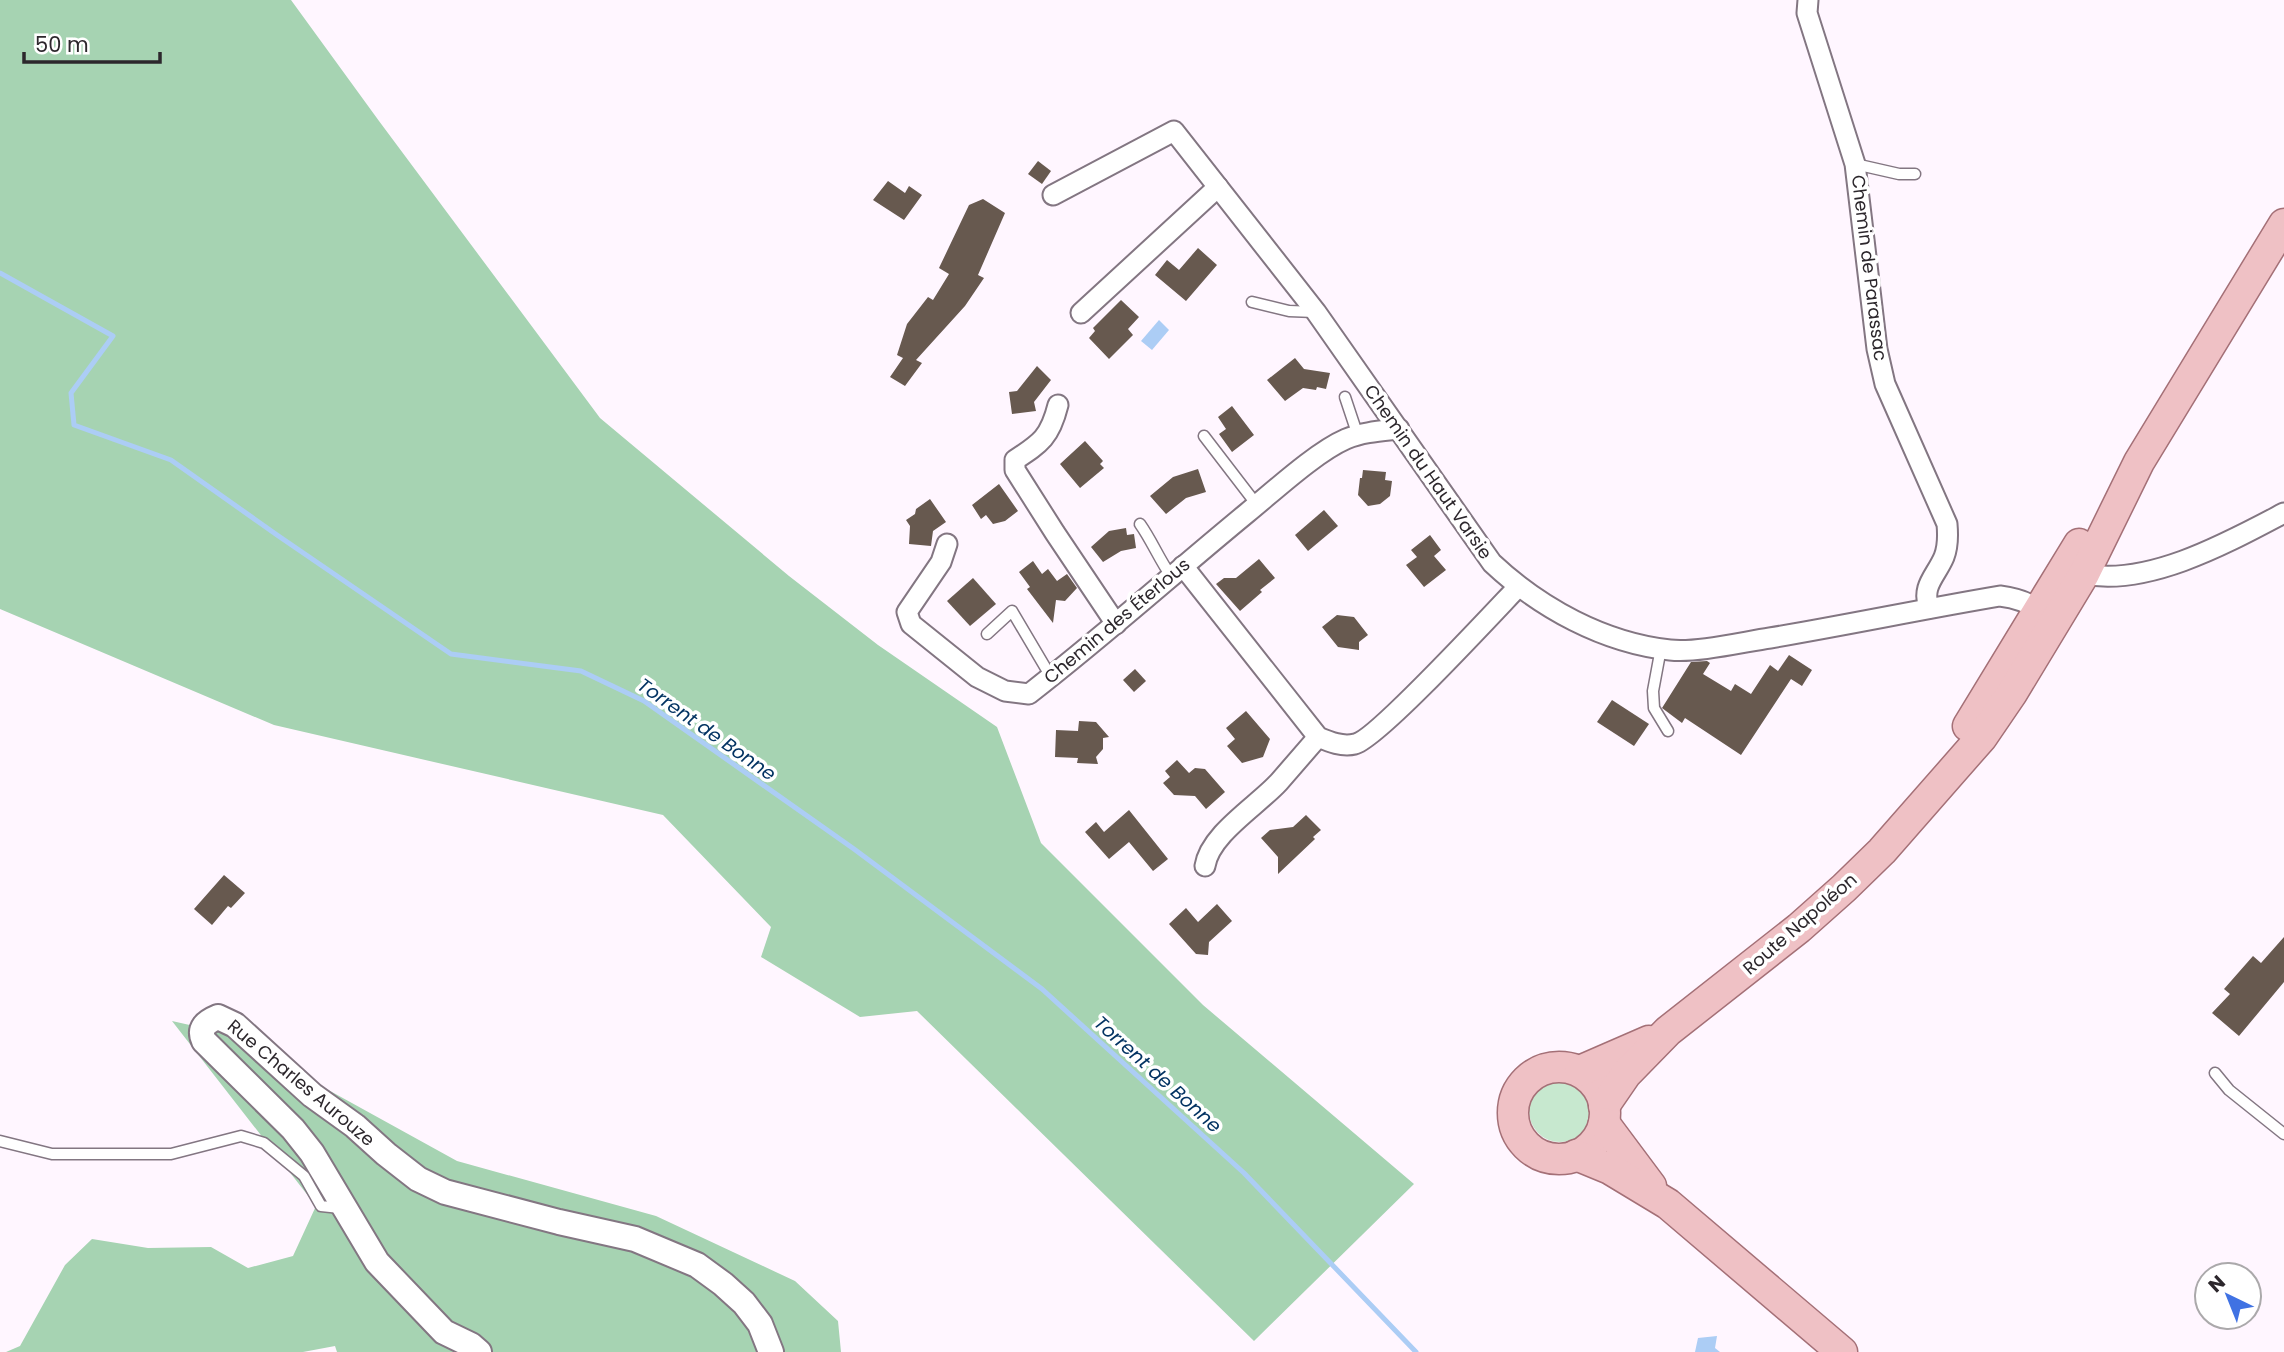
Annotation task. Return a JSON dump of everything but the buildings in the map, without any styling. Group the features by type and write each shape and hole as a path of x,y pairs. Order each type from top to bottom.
{"main road":[{"path":"1922,805 2038,608 2139,462 2284,223"},
{"path":"1922,805 1982,737 2012,693 2084,574 2139,462"},
{"name":"Route Napoléon","path":"1604,1114 1626,1074 1668,1031 1799,928 1882,851 1922,805"},
{"name":"Route Napoléon","path":"1580,1071 1638,1047 1668,1031"},
{"path":"1604,1114 1598,1136 1589,1148 1576,1155 1553,1158 1541,1155 1520,1137 1513,1109 1525,1082 1536,1073 1565,1067 1580,1071 1600,1092 1604,1114 1643,1176 1668,1204 1842,1352"},
{"path":"1576,1155 1610,1168 1668,1204"}],"street":[{"name":"Chemin de Parassac","path":"1808,0 1807,13 1856,164 1877,349 1885,384 1947,524 1948,539 1944,556 1930,578 1927,590 1930,608"},
{"name":"Chemin du Haut Varsie","path":"1053,195 1174,131 1316,312 1492,564 1518,587 1582,624 1620,639 1673,650 1724,645 1866,622 2000,596 2018,598 2038,608"},
{"path":"1081,313 1218,187"},
{"path":"1058,405 1046,438 1015,460 1015,470 1116,624"},
{"name":"Chemin des Éterlous","path":"947,544 942,562 907,612 911,624 977,677 1005,691 1029,694 1318,457 1345,440 1399,429"},
{"path":"2084,574 2104,575 2155,570 2224,545 2284,513"},
{"path":"1177,571 1318,737 1337,744 1357,744 1390,718 1518,587"},
{"path":"2012,693 2044,619 2038,608"},
{"path":"1205,866 1206,855 1219,838 1277,783 1318,737"},
{"name":"Rue Charles Aurouze","path":"479,1352 471,1345 444,1332 377,1262 312,1153 293,1129 204,1041 202,1027 208,1021 218,1017 235,1025 312,1095 355,1126 418,1179 445,1192 635,1239 697,1265 744,1303 760,1324 771,1352"}],"lane":[{"path":"1856,164 1899,174 1915,174"},
{"path":"1252,302 1289,311 1316,312"},
{"path":"1345,397 1358,436"},
{"path":"1204,436 1257,505"},
{"path":"1140,524 1152,541 1159,559 1177,571"},
{"path":"987,634 1012,611 1051,677"},
{"path":"1661,648 1653,691 1654,708 1668,731"},
{"path":"2215,1073 2229,1090 2284,1134"},
{"path":"0,1141 52,1154 171,1154 241,1136 264,1143 304,1176 321,1206 344,1209"}],"green space":[{"path":"0,0 291,0 600,418 789,576 878,645 997,727 1041,843 1203,1005 1414,1184 1254,1341 917,1011 860,1017 761,957 771,927 663,815 274,725 0,609"},
{"path":"172,1021 225,1033 457,1161 656,1216 795,1281 838,1321 841,1352 337,1352 335,1346 303,1352 6,1352 20,1346 65,1265 92,1239 148,1248 211,1247 248,1268 293,1256 316,1206"},
{"path":"1560,1080 1582,1089 1591,1111 1582,1133 1560,1142 1538,1133 1529,1111 1538,1089"}],"water":[{"path":"1159,320 1169,330 1152,350 1141,341"},
{"path":"1717,1336 1715,1348 1720,1352 1695,1352 1698,1338"}],"waterway":[{"name":"Torrent de Bonne","path":"0,273 113,336 71,393 74,425 171,460 451,654 581,671 644,701 854,849 1042,989 1244,1173 1416,1352"}]}
